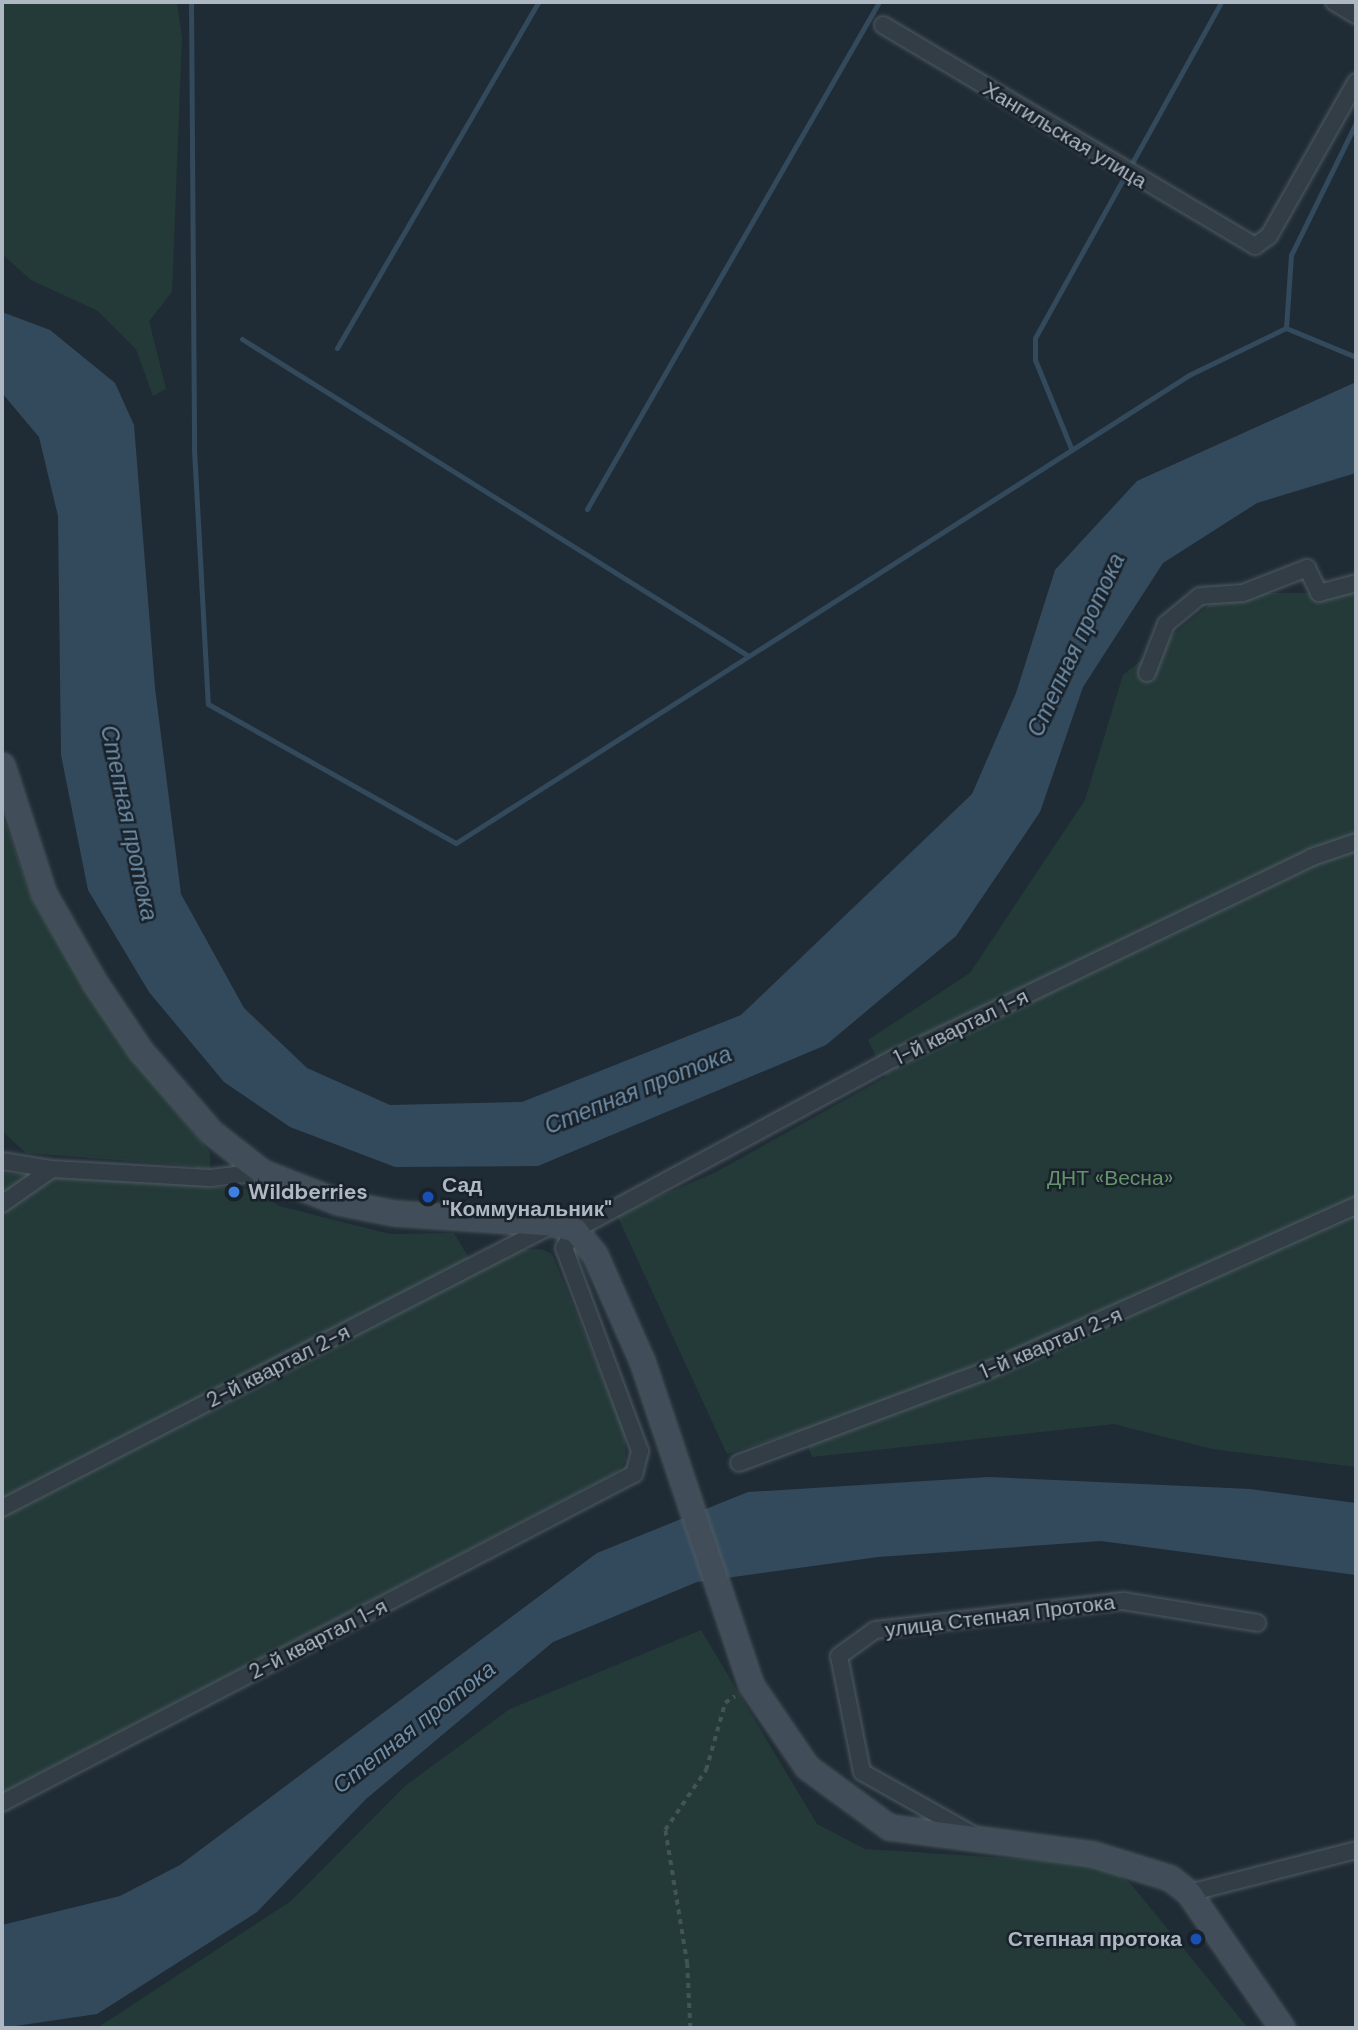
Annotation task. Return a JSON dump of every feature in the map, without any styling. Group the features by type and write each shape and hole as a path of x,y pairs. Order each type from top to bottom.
{"street":[{"path":"1334,2 1356,15"},
{"name":"Хангильская улица","path":"883,25 1248,244 1269,236 1356,82"},
{"path":"1147,673 1166,624 1200,596 1243,593 1307,568 1320,593 1356,583"},
{"path":"2,765 44,894 95,983 140,1050 211,1132 262,1172 338,1202 394,1213 565,1227 595,1255 642,1361 671,1456 751,1685 807,1767 862,1811 889,1827 1134,1863 1189,1893 1282,2028"},
{"name":"1-й квартал 1-я","path":"565,1227 893,1059 1312,857 1356,842"},
{"path":"2,1161 52,1169 210,1178 262,1172"},
{"path":"2,1204 52,1169"},
{"name":"1-й квартал 2-я","path":"739,1463 991,1369 1356,1206"},
{"name":"2-й квартал 1-я","path":"2,1803 634,1474 640,1451 564,1248 565,1227"},
{"name":"2-й квартал 2-я","path":"2,1508 565,1227"},
{"name":"улица Степная Протока","path":"983,1840 862,1772 839,1656 875,1630 1123,1601 1257,1623"},
{"path":"1189,1893 1356,1850"}],"path":[{"path":"690,2028 687,1964 665,1829 706,1770 724,1703 751,1685"}],"green space":[{"path":"2,2 177,2 182,38 172,292 149,321 166,389 153,396 136,349 98,311 31,280 2,254"},
{"name":"ДНТ «Весна»","path":"1224,593 1356,593 1356,1467 1212,1449 1114,1424 812,1457 802,1430 727,1454 617,1215 716,1172 886,1077 868,1040 970,973 1085,800 1123,675"},
{"path":"2,812 33,902 125,1047 210,1152 210,1178 194,1166 26,1153 2,1131"},
{"path":"2,1173 251,1189 279,1206 390,1234 454,1233 476,1270 513,1250 541,1249 552,1254 625,1433 626,1460 619,1471 2,1793"},
{"path":"701,1630 817,1824 865,1849 1103,1864 1131,1884 1248,2028 97,2028 291,1901 405,1786 510,1709"}],"water":[{"path":"2,312 50,330 115,383 134,425 155,688 181,894 244,1008 307,1068 390,1105 522,1102 741,1015 972,794 1016,693 1055,570 1137,481 1356,382 1356,473 1257,503 1163,563 1083,687 1040,812 956,936 826,1045 538,1166 395,1167 290,1127 224,1082 149,992 88,890 61,755 58,516 39,437 2,393"},
{"path":"989,1477 1250,1489 1356,1503 1356,1575 1101,1541 878,1557 697,1582 553,1642 366,1799 257,1912 97,2014 2,2028 2,1925 120,1896 180,1865 597,1553 748,1492"}],"waterway":[{"path":"191,2 194,449 208,704 456,843 1189,375 1286,328 1356,357"},
{"path":"337,348 538,2"},
{"path":"587,509 879,2"},
{"path":"1071,448 1035,360 1035,338 1221,2"},
{"path":"1286,328 1291,255 1356,123"},
{"path":"242,339 747,655"}],"place":[{"name":"Wildberries","path":"234,1192"},
{"name":"Сад \"Коммунальник\"","path":"428,1197"},
{"name":"Степная протока","path":"1196,1939"}]}
